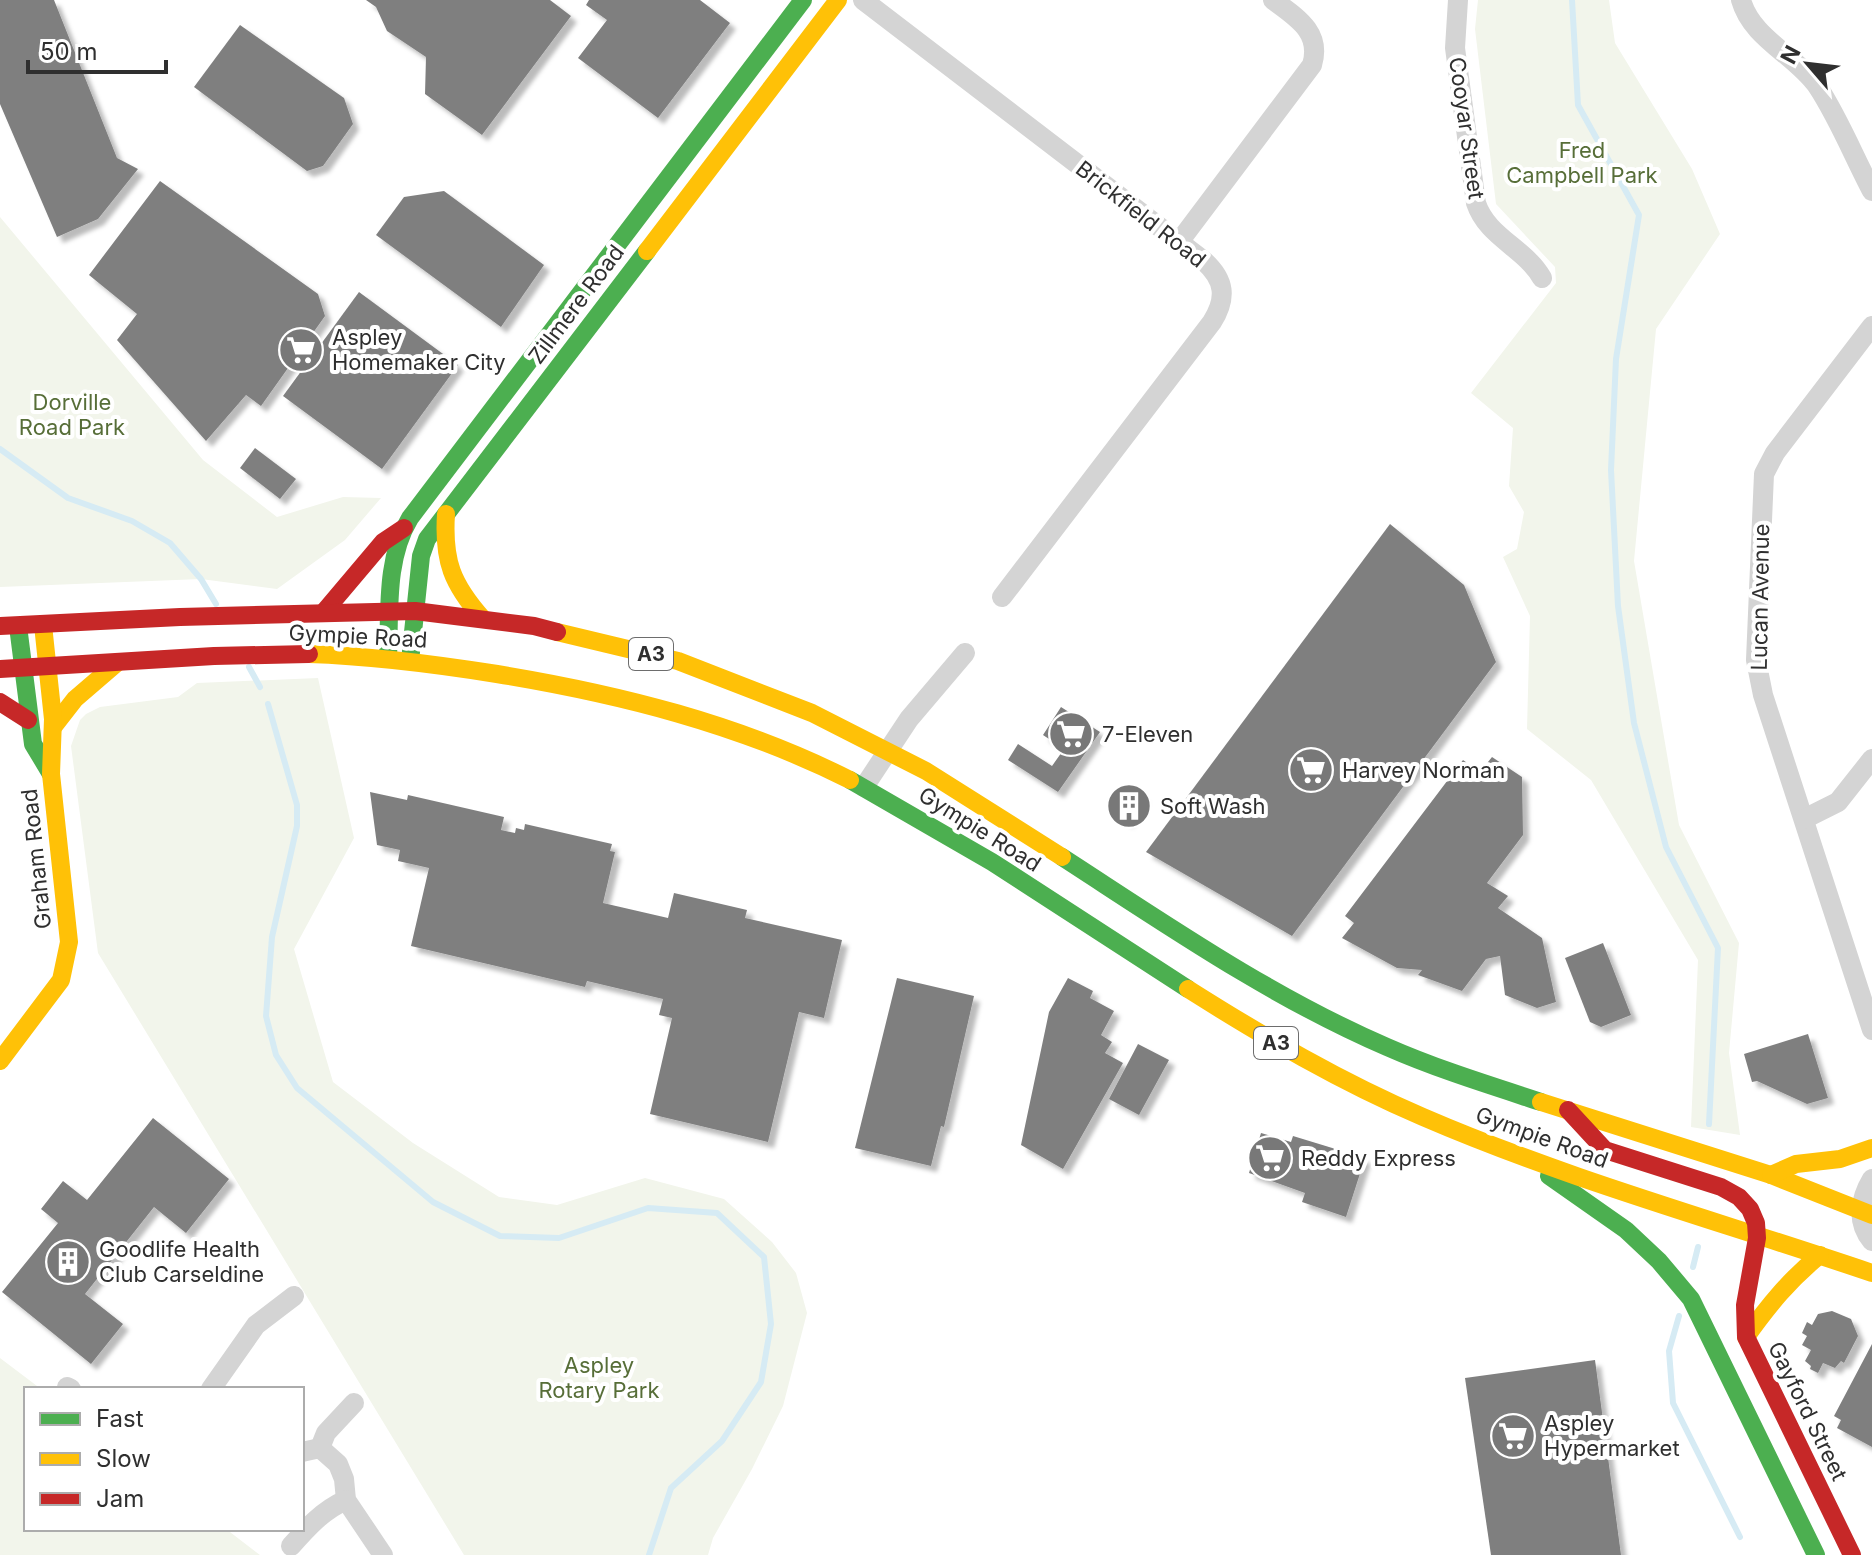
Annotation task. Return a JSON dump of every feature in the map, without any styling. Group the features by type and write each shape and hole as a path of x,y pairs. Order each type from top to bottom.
{"main road":[{"name":"Zillmere Road","path":"388,658 393,572 404,528 421,501 803,0"},
{"name":"Zillmere Road","path":"410,661 421,556 427,539 838,0"},
{"path":"446,514 444,547 453,578 461,594 483,619"},
{"path":"323,613 383,542 404,528"},
{"name":"Gympie Road","path":"9,626 180,617 415,611 577,635 678,661 774,696 889,751 949,785 1286,998 1414,1058 1771,1175 1867,1213"},
{"name":"Graham Road","path":"0,1061 61,980 69,942 51,774 54,726 43,625"},
{"name":"Graham Road","path":"9,626 24,668 33,744 51,774"},
{"name":"Gympie Road","path":"0,669 301,655 388,658 558,683 660,707 731,729 864,787 1291,1052 1374,1095 1524,1158 1872,1273"},
{"path":"54,726 75,699 118,662"},
{"path":"0,702 28,720"},
{"path":"1568,1110 1605,1150 1721,1187 1737,1195 1748,1208 1758,1235"},
{"path":"1771,1175 1796,1164 1840,1159 1872,1148"},
{"path":"1524,1158 1633,1233 1672,1273 1708,1331 1816,1555"},
{"name":"Gayford Street","path":"1758,1235 1745,1305 1746,1337 1852,1555"},
{"path":"1746,1337 1772,1300 1796,1274 1820,1255"}],"street":[{"name":"Brickfield Road","path":"863,0 1215,271 1223,291 1220,310 1002,597"},
{"path":"1179,242 1312,65 1315,42 1307,27 1273,0"},
{"name":"Cooyar Street","path":"1458,0 1455,48 1476,203 1490,228 1532,264 1542,278"},
{"path":"1741,0 1754,26 1819,89 1872,191"},
{"name":"Lucan Avenue","path":"1872,326 1768,463 1762,485 1758,677 1872,1030"},
{"path":"864,787 920,704 965,653"},
{"path":"1804,819 1838,802 1872,759"},
{"path":"1872,1179 1866,1191 1867,1213 1862,1223 1872,1241"},
{"path":"212,1387 256,1325 294,1296"},
{"path":"354,1403 311,1450 338,1464 344,1479 346,1500 383,1555"},
{"path":"291,1546 315,1520 333,1505 346,1500"}],"green space":[{"name":"Fred Campbell Park","path":"1478,0 1609,0 1615,43 1692,169 1720,234 1656,329 1634,561 1679,825 1739,943 1729,1053 1740,1135 1691,1127 1698,960 1591,780 1527,729 1530,616 1503,557 1517,549 1524,512 1509,486 1513,428 1471,393 1556,283 1555,267 1496,204 1475,29"},
{"name":"Dorville Road Park","path":"0,217 203,460 277,517 343,497 381,498 345,540 277,589 201,579 0,587"},
{"name":"Aspley Rotary Park","path":"318,678 354,838 294,949 333,1082 413,1143 499,1197 557,1205 645,1178 724,1199 772,1242 796,1273 807,1313 783,1406 713,1538 708,1555 464,1555 98,953 71,746 80,720 100,707 178,697 197,683"},
{"path":"0,1358 38,1387 24,1387 24,1531 229,1531 260,1555 0,1555"}],"building":[{"path":"0,0 54,0 117,158 138,169 98,219 57,237 0,104"},
{"path":"366,0 550,0 571,16 482,135 425,94 426,57 387,31 376,7"},
{"path":"589,0 700,0 730,23 658,118 578,58 607,20 586,5"},
{"path":"240,25 344,98 353,124 323,166 307,171 194,87"},
{"path":"160,181 318,294 325,316 261,406 246,395 206,441 117,340 137,314 89,275"},
{"path":"444,191 544,265 501,327 376,235 404,197"},
{"path":"359,292 458,365 382,469 283,396"},
{"path":"255,448 296,479 280,499 240,468"},
{"name":"Harvey Norman","path":"1390,524 1464,585 1496,662 1292,936 1146,852"},
{"path":"1061,707 1100,732 1058,792 1008,760 1018,744 1052,766 1064,749 1043,735"},
{"path":"1492,757 1522,777 1523,835 1487,883 1508,896 1498,908 1542,938 1556,1002 1537,1008 1505,995 1500,956 1486,959 1462,991 1418,975 1422,970 1397,968 1342,938 1354,923 1345,916 1463,760 1480,772"},
{"name":"Soft Wash","path":"1131,790 1143,797 1127,822 1116,814"},
{"path":"370,792 407,800 408,795 504,817 501,830 515,833 516,828 524,830 525,824 612,844 610,851 615,852 603,903 668,918 674,893 747,910 745,918 842,940 824,1018 799,1012 768,1142 650,1114 672,1018 659,1015 663,999 587,981 585,987 411,946 429,868 398,861 400,850 377,845"},
{"path":"1603,943 1631,1015 1601,1027 1590,1022 1565,958"},
{"path":"897,978 974,996 944,1127 941,1126 931,1166 855,1148"},
{"path":"1068,978 1093,991 1090,998 1114,1011 1101,1035 1112,1042 1105,1053 1123,1063 1063,1169 1021,1145 1049,1012"},
{"path":"1808,1034 1828,1098 1807,1104 1757,1081 1752,1082 1744,1054"},
{"path":"1138,1044 1169,1060 1139,1115 1109,1099"},
{"name":"Goodlife Health Club Carseldine","path":"153,1118 229,1179 186,1233 154,1207 85,1294 123,1324 91,1364 2,1292 58,1223 41,1209 63,1181 87,1200"},
{"path":"1261,1133 1291,1142 1293,1136 1365,1158 1346,1217 1302,1202 1305,1193 1249,1173"},
{"path":"1832,1311 1851,1319 1858,1336 1844,1363 1841,1361 1835,1368 1823,1363 1818,1373 1810,1369 1811,1366 1805,1361 1811,1350 1802,1345 1807,1336 1802,1333 1807,1322 1812,1325 1818,1314"},
{"path":"1872,1344 1872,1447 1837,1428 1841,1420 1834,1416"},
{"path":"1595,1360 1621,1555 1491,1555 1465,1378"}],"waterway":[{"path":"1572,0 1578,105 1639,215 1616,359 1611,470 1618,606 1634,723 1666,847 1718,948 1709,1124"},
{"path":"0,449 68,498 132,521 170,543 201,579 216,604"},
{"path":"249,667 260,687"},
{"path":"268,704 297,805 297,826 272,937 266,1016 276,1055 297,1088 433,1202 500,1236 559,1238 648,1208 717,1213 764,1257 771,1324 761,1382 722,1441 671,1488 649,1555"},
{"path":"1693,1267 1698,1247"},
{"path":"1679,1316 1669,1351 1673,1403 1740,1537"}],"traffic: fast":[{"path":"388,658 393,568 396,551 410,518 803,0"},
{"path":"410,661 421,556 427,539 647,251"},
{"path":"18,626 33,744 51,774"},
{"path":"850,780 992,862 1188,989"},
{"path":"1062,857 1220,959 1302,1006 1387,1047 1541,1102"},
{"path":"1549,1176 1626,1230 1659,1261 1691,1299 1816,1555"}],"traffic: slow":[{"path":"647,251 838,0"},
{"path":"446,514 446,545 452,571 483,619"},
{"path":"0,1061 61,980 69,942 51,774 53,719 43,625"},
{"path":"557,632 678,661 812,713 926,771 1062,857"},
{"path":"309,654 473,670 588,691 722,727 808,760 850,780"},
{"path":"54,726 75,699 118,662"},
{"path":"1188,989 1303,1058 1362,1089 1478,1140 1590,1181 1872,1273"},
{"path":"1541,1102 1771,1175 1872,1215"},
{"path":"1771,1175 1796,1164 1840,1159 1872,1148"},
{"path":"1746,1337 1780,1293 1820,1255"}],"traffic: jam":[{"path":"323,613 383,542 404,528"},
{"path":"0,626 180,617 415,611 534,626 557,632"},
{"path":"0,669 214,656 309,654"},
{"path":"0,702 28,720"},
{"path":"1568,1110 1605,1150 1721,1187 1739,1197 1750,1209 1756,1223 1757,1238 1745,1305 1746,1337 1852,1555"}],"place":[{"name":"Aspley Homemaker City","path":"301,350"},
{"name":"7-Eleven","path":"1071,734"},
{"name":"Harvey Norman","path":"1311,770"},
{"name":"Soft Wash","path":"1129,806"},
{"name":"Reddy Express","path":"1270,1158"},
{"name":"Goodlife Health Club Carseldine","path":"68,1262"},
{"name":"Aspley Hypermarket","path":"1513,1436"}]}
